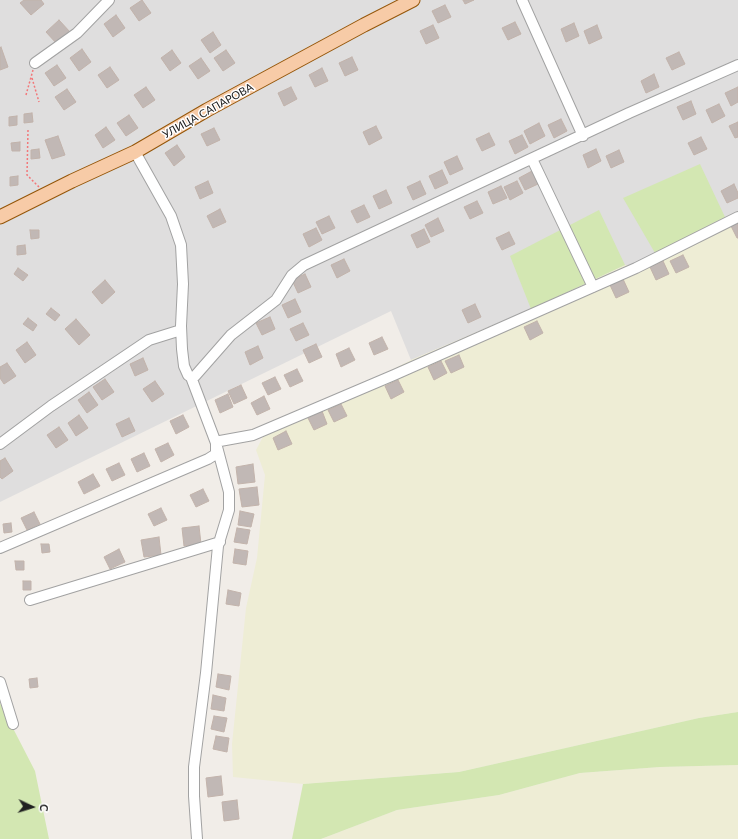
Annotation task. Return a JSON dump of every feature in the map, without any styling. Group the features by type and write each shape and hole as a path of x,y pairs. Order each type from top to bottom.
{"main road":[{"name":"УЛИЦА САПАРОВА","path":"0,217 135,152 207,110 413,0"}],"street":[{"path":"35,63 77,33 108,0"},
{"path":"522,0 583,136"},
{"path":"191,377 195,376 231,336 276,300 292,274 304,265 738,65"},
{"path":"135,152 171,216 181,245 183,284 181,330 184,366 188,375 191,377 216,443 229,492 229,510 220,542 214,583 206,673 194,767 194,796 197,839"},
{"path":"532,159 593,287"},
{"path":"216,443 254,435 394,375 636,268 738,217"},
{"path":"0,444 51,406 149,340 181,330"},
{"path":"0,548 208,459 216,454 216,443"},
{"path":"30,600 220,542"},
{"path":"0,682 13,724"}],"path":[{"path":"26,95 35,63"},
{"path":"32,76 39,102"},
{"path":"28,130 26,175 46,194"}],"shaded area":[{"path":"0,0 738,0 738,211 655,253 634,266 625,265 531,309 411,360 391,311 0,502"}],"green space":[{"path":"700,164 725,217 655,253 623,198"},
{"path":"599,210 625,265 531,309 510,256"},
{"path":"738,211 738,712 699,718 459,772 303,784 233,777 232,744 246,608 257,558 265,475 256,450 264,435 411,360 531,309 625,265 634,266 655,253"},
{"path":"0,703 35,771 49,839 0,839"},
{"path":"738,712 738,765 660,767 580,773 499,795 397,810 321,839 292,839 303,784 459,772 699,718"},
{"path":"738,765 738,839 321,839 397,810 499,795 580,773 660,767"}],"building":[{"path":"24,0 41,0 44,4 31,15 20,3"},
{"path":"142,0 151,13 139,21 130,8"},
{"path":"463,0 474,0 465,4"},
{"path":"445,5 451,17 438,23 432,11"},
{"path":"116,15 125,28 113,37 104,24"},
{"path":"59,20 70,32 57,44 46,32"},
{"path":"515,22 521,34 508,40 502,28"},
{"path":"574,23 579,36 566,42 561,29"},
{"path":"433,25 439,38 426,44 420,31"},
{"path":"597,25 602,38 589,44 584,31"},
{"path":"213,32 221,45 210,53 201,40"},
{"path":"1,47 8,67 0,70 0,48"},
{"path":"82,49 91,62 79,71 70,58"},
{"path":"172,50 181,63 170,71 161,58"},
{"path":"226,50 235,63 223,71 214,58"},
{"path":"679,52 685,64 672,70 666,58"},
{"path":"352,57 358,70 345,76 339,63"},
{"path":"201,58 210,71 198,79 189,66"},
{"path":"57,65 66,78 54,86 45,73"},
{"path":"110,67 119,80 107,88 98,75"},
{"path":"322,68 328,81 315,87 309,75"},
{"path":"654,74 659,87 646,93 641,81"},
{"path":"146,87 155,100 143,108 134,95"},
{"path":"291,87 297,99 284,106 278,93"},
{"path":"738,87 738,102 731,106 725,93"},
{"path":"67,89 76,102 64,110 55,97"},
{"path":"691,101 696,114 683,120 677,107"},
{"path":"719,104 725,116 712,123 706,110"},
{"path":"32,113 33,122 24,123 24,114"},
{"path":"129,115 138,128 126,136 117,123"},
{"path":"17,116 17,125 9,126 9,117"},
{"path":"561,119 567,131 554,138 548,125"},
{"path":"738,122 738,137 735,138 729,126"},
{"path":"539,123 545,136 530,144 524,131"},
{"path":"376,126 382,138 369,145 363,132"},
{"path":"106,127 115,140 103,148 95,135"},
{"path":"214,128 220,140 207,146 201,134"},
{"path":"489,133 495,145 482,151 476,139"},
{"path":"522,135 528,147 515,154 509,141"},
{"path":"58,136 65,155 52,159 45,140"},
{"path":"701,137 707,149 694,155 688,143"},
{"path":"20,142 20,151 12,151 11,143"},
{"path":"177,145 185,157 174,166 165,153"},
{"path":"39,149 40,158 31,159 31,150"},
{"path":"596,149 601,161 588,168 583,155"},
{"path":"619,150 624,162 611,168 606,156"},
{"path":"457,156 463,169 450,175 444,162"},
{"path":"442,170 448,183 435,189 429,176"},
{"path":"532,171 538,184 525,190 519,178"},
{"path":"18,176 18,185 10,186 10,177"},
{"path":"208,181 213,193 200,199 195,187"},
{"path":"420,181 426,194 413,200 407,187"},
{"path":"517,181 523,193 510,200 504,187"},
{"path":"734,184 738,193 738,198 727,203 721,191"},
{"path":"501,186 507,198 493,204 488,192"},
{"path":"386,190 392,203 379,209 373,196"},
{"path":"477,201 483,213 470,219 464,207"},
{"path":"364,205 370,217 357,223 351,211"},
{"path":"220,209 226,222 213,228 207,216"},
{"path":"329,216 335,228 322,234 316,222"},
{"path":"438,218 444,231 431,237 425,225"},
{"path":"738,222 738,238 737,238 731,226"},
{"path":"316,228 322,240 309,247 303,234"},
{"path":"424,229 430,242 417,248 411,235"},
{"path":"30,230 39,230 39,238 31,239"},
{"path":"509,232 515,244 502,250 496,238"},
{"path":"25,245 26,254 17,255 17,246"},
{"path":"683,255 689,267 676,273 670,261"},
{"path":"344,259 350,271 337,278 331,265"},
{"path":"663,261 669,274 656,280 650,267"},
{"path":"18,268 28,275 23,281 14,274"},
{"path":"305,274 311,287 298,293 292,280"},
{"path":"623,279 629,292 616,298 610,285"},
{"path":"105,280 115,292 102,304 92,292"},
{"path":"295,299 301,312 288,318 282,305"},
{"path":"475,304 481,317 468,323 462,310"},
{"path":"51,308 60,315 55,321 46,314"},
{"path":"270,317 275,329 262,335 256,323"},
{"path":"28,318 37,325 33,331 23,324"},
{"path":"76,319 90,335 79,345 65,329"},
{"path":"537,321 543,333 530,340 524,327"},
{"path":"303,323 309,335 296,341 290,329"},
{"path":"382,337 388,349 374,355 369,343"},
{"path":"27,342 36,355 25,363 16,350"},
{"path":"316,344 322,357 309,363 303,350"},
{"path":"258,346 263,358 250,365 245,352"},
{"path":"349,348 355,360 341,367 336,354"},
{"path":"459,355 464,367 451,373 445,361"},
{"path":"143,358 148,370 135,376 130,364"},
{"path":"441,361 447,373 434,380 428,367"},
{"path":"7,363 16,376 4,384 0,378 0,367"},
{"path":"297,369 303,381 290,387 284,375"},
{"path":"275,377 281,389 268,395 262,383"},
{"path":"105,379 114,392 102,400 93,387"},
{"path":"398,380 404,392 391,399 385,386"},
{"path":"155,381 164,394 152,402 143,389"},
{"path":"241,385 247,398 234,404 228,391"},
{"path":"89,392 98,405 87,413 78,400"},
{"path":"228,394 233,407 220,413 215,400"},
{"path":"264,396 270,409 257,415 251,403"},
{"path":"341,404 347,416 334,422 328,410"},
{"path":"322,411 327,424 314,430 308,418"},
{"path":"79,415 88,428 76,436 68,423"},
{"path":"183,415 189,427 176,434 170,421"},
{"path":"129,418 135,431 122,437 116,424"},
{"path":"59,427 68,440 56,448 47,435"},
{"path":"286,431 292,444 278,450 273,438"},
{"path":"168,443 174,455 161,462 155,449"},
{"path":"144,453 150,466 137,472 131,459"},
{"path":"5,458 13,471 2,479 0,477 0,461"},
{"path":"119,463 125,475 112,481 106,469"},
{"path":"253,464 255,482 238,484 236,467"},
{"path":"93,474 100,486 84,494 78,482"},
{"path":"257,487 259,505 242,507 239,489"},
{"path":"203,489 209,501 196,507 190,495"},
{"path":"161,508 167,520 154,526 148,514"},
{"path":"240,511 254,514 251,527 238,525"},
{"path":"34,512 40,524 27,530 21,518"},
{"path":"11,523 12,532 4,533 3,524"},
{"path":"199,526 201,544 184,546 182,528"},
{"path":"237,528 250,530 247,544 234,542"},
{"path":"159,537 161,555 144,557 141,540"},
{"path":"41,544 49,544 50,552 42,553"},
{"path":"119,549 125,562 110,569 104,557"},
{"path":"235,549 248,551 246,565 233,563"},
{"path":"15,561 24,561 24,570 16,570"},
{"path":"23,581 31,581 31,590 23,590"},
{"path":"228,590 241,593 239,606 226,604"},
{"path":"218,674 231,676 229,690 216,687"},
{"path":"37,678 38,687 30,688 29,679"},
{"path":"213,695 226,698 224,711 211,709"},
{"path":"214,716 227,718 224,732 211,729"},
{"path":"216,736 229,738 227,752 213,749"},
{"path":"221,776 223,795 208,797 206,778"},
{"path":"237,800 239,819 224,821 222,802"}]}
